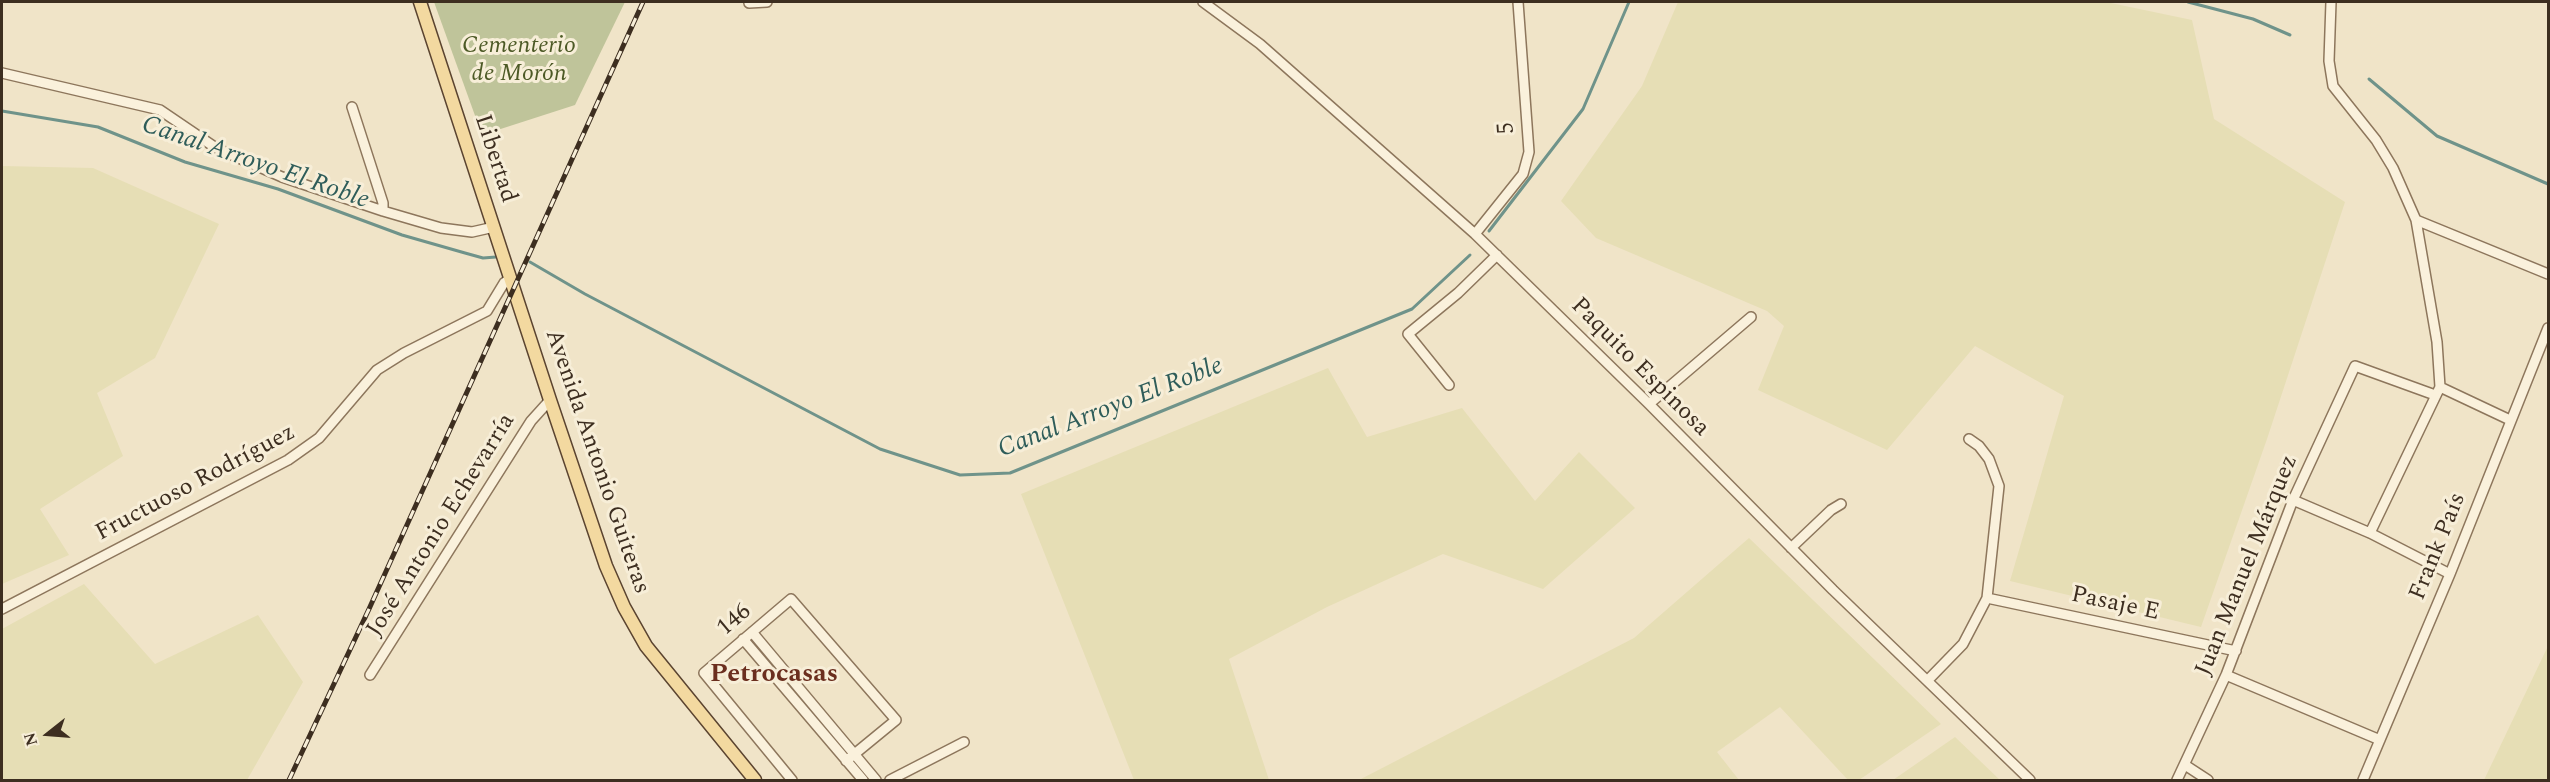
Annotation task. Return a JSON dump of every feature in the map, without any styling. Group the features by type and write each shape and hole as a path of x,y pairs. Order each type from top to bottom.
{"main road":[{"name":"Libertad","path":"420,2 494,227"},
{"name":"Avenida Antonio Guiteras","path":"494,227 606,566 624,607 646,646 755,780"}],"street":[{"path":"749,3 767,2"},
{"name":"Paquito Espinosa","path":"1203,2 1260,44 1497,255 1791,548 2030,780"},
{"name":"5","path":"1474,234 1523,174 1529,152 1518,2"},
{"path":"2331,2 2329,61 2333,86 2376,140 2393,168 2416,220 2437,342 2438,391 2370,533"},
{"path":"2,73 160,110 216,148 282,177 383,211 441,228 472,232 494,227"},
{"path":"352,106 383,203 383,211"},
{"path":"2416,220 2548,274"},
{"path":"1449,385 1408,334 1458,293 1497,255"},
{"name":"Fructuoso Rodríguez","path":"2,609 249,482 308,447 319,438 376,370 404,353 487,311 504,283 511,278"},
{"path":"1649,404 1751,316"},
{"name":"Frank País","path":"2363,780 2450,574 2548,328"},
{"name":"Juan Manuel Márquez","path":"2177,780 2236,651 2293,500 2355,366 2438,391"},
{"path":"2438,391 2510,420"},
{"name":"José Antonio Echevarría","path":"370,675 531,421 550,400"},
{"path":"1928,680 1963,644 1987,597 1999,486 1989,459 1969,439"},
{"path":"2293,500 2370,533 2450,574"},
{"path":"1791,548 1831,510 1841,504"},
{"name":"Pasaje E","path":"1987,597 2236,651"},
{"name":"146","path":"792,780 704,673 791,599 896,720 854,754"},
{"path":"752,632 876,780"},
{"path":"744,639 863,780"},
{"path":"2226,675 2380,741"},
{"path":"890,780 964,742"},
{"path":"846,761 854,754"},
{"path":"2185,765 2208,780"}],"shaded area":[{"path":"1678,2 2106,2 2192,20 2214,119 2345,202 2267,439 2201,627 2010,581 2064,396 1975,346 1887,450 1758,390 1784,326 1767,311 1596,238 1561,201 1642,86"},
{"path":"2,166 93,168 219,224 155,358 97,393 123,456 40,509 69,555 2,584"},
{"path":"1328,368 1367,437 1462,408 1535,501 1579,452 1635,508 1543,589 1443,554 1327,607 1229,659 1269,780 1134,780 1021,494"},
{"path":"1749,538 1941,724 1859,780 1848,780 1780,707 1717,752 1739,780 1359,780 1634,638"},
{"path":"84,584 155,664 258,615 303,682 247,780 2,780 2,629"},
{"path":"2548,646 2548,780 2484,780"},
{"path":"1955,737 2000,780 1893,780"}],"green space":[{"name":"Cementerio de Morón","path":"434,2 625,2 575,105 482,135"}],"waterway":[{"name":"Canal Arroyo El Roble","path":"1489,231 1583,109 1629,2"},
{"name":"Canal Arroyo El Roble","path":"2188,2 2253,19 2290,35"},
{"name":"Canal Arroyo El Roble","path":"2369,79 2437,136 2548,184"},
{"name":"Canal Arroyo El Roble","path":"2,111 98,127 185,162 278,189 402,235 483,258 496,257"},
{"name":"Canal Arroyo El Roble","path":"530,262 585,294 880,449 960,475 1010,473 1412,309 1470,255"}],"railway":[{"path":"289,780 369,609 643,2"}],"district":[{"name":"Petrocasas","path":"774,676"}]}
